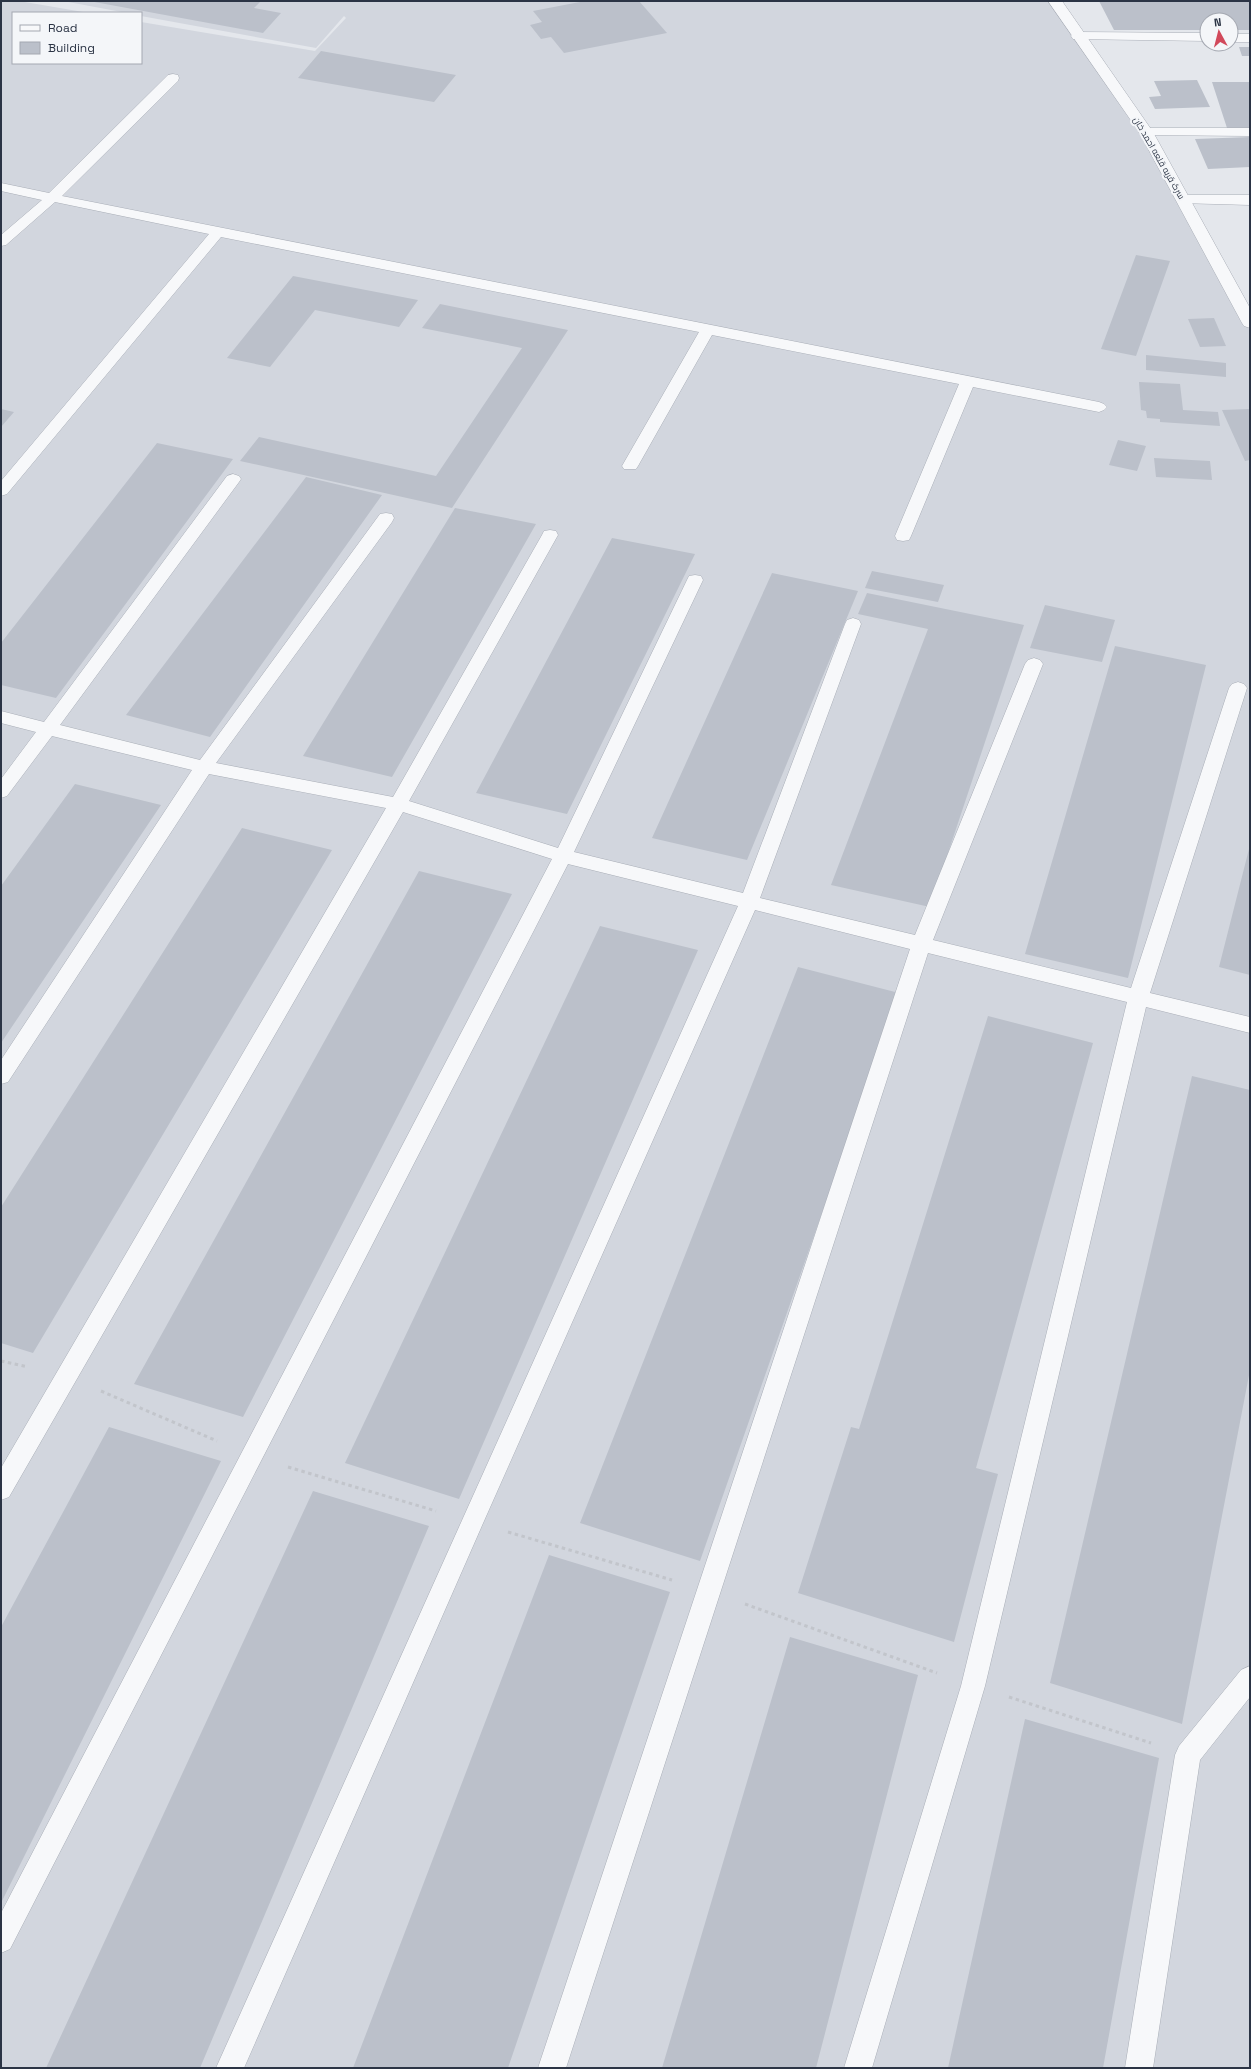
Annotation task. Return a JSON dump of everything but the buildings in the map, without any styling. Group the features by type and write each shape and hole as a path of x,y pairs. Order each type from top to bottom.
{"street":[{"name":"سرک قریه قلعه احمد خان","path":"1055,1 1146,132 1249,318"},
{"path":"1078,36 1199,37"},
{"path":"1239,38 1250,38"},
{"path":"1146,132 1250,132"},
{"path":"1184,200 1250,200"}],"lane":[{"path":"1,242 52,198 173,78"},
{"path":"1,187 218,232 1099,407"},
{"path":"1,491 218,232"},
{"path":"630,466 708,329"},
{"path":"904,536 968,381"},
{"path":"1,792 233,479"},
{"path":"1,1076 204,767 386,518"},
{"path":"1,1490 398,804 550,535"},
{"path":"1,1940 563,856 695,580"},
{"path":"230,2068 472,1521 749,902 852,624"},
{"path":"552,2068 921,945 1034,664"},
{"path":"858,2068 973,1686 1138,998 1238,688"},
{"path":"1,717 204,767 398,804 563,856 1250,1025"},
{"path":"1139,2068 1188,1755 1250,1678"}],"path":[{"path":"1,1361 67,1376 252,1456 709,1591 973,1686 1188,1755"}],"shaded area":[{"path":"1,1 19,1 83,12 12,12 12,64 142,64 142,22 315,51 346,18 344,16 316,48 142,16 142,12 122,12 63,1 1055,1 1146,132 1250,323 1250,2068 1,2068"}]}
